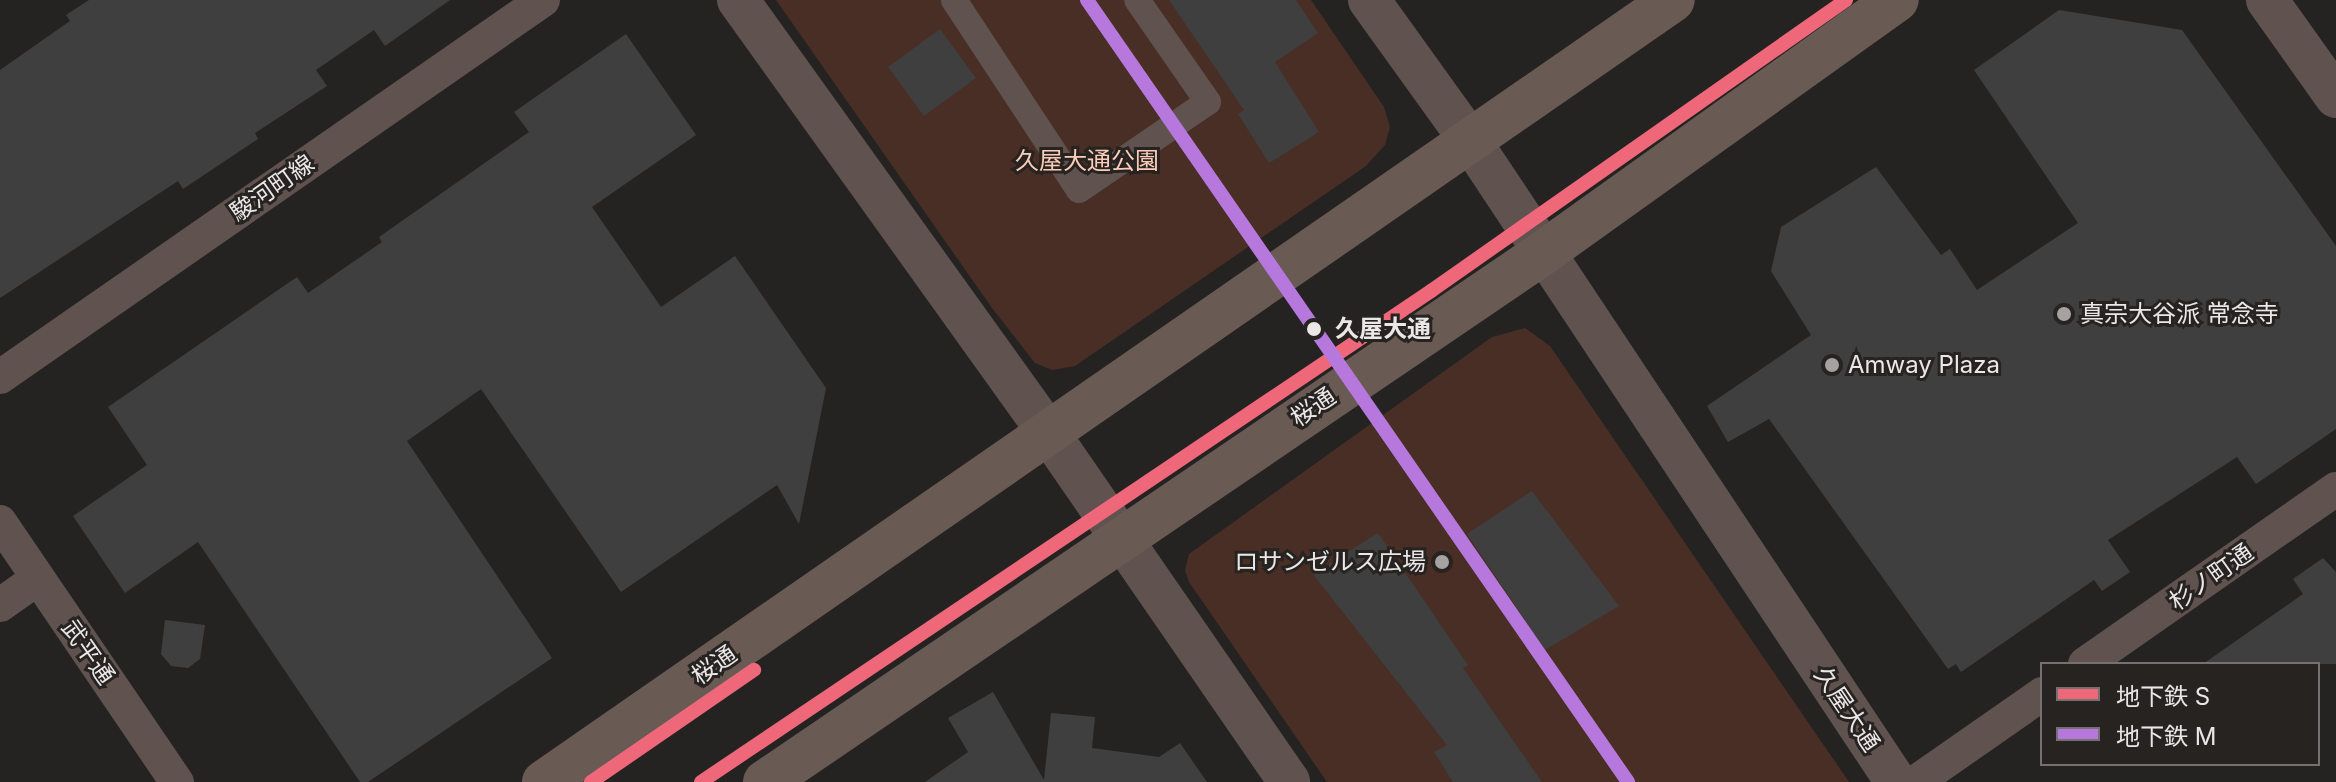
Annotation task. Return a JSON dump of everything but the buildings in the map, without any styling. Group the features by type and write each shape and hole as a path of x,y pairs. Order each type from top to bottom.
{"highway":[{"name":"桜通","path":"544,782 1050,435 1469,139 1673,0"},
{"name":"桜通","path":"765,782 1120,537 1543,253 1897,0"}],"street":[{"name":"駿河町線","path":"0,377 543,0"},
{"path":"738,0 1050,435 1289,782"},
{"path":"954,0 1079,190 1208,102 1137,0"},
{"name":"久屋大通","path":"1369,0 1469,139 1896,782"},
{"path":"2267,0 2336,97"},
{"name":"杉ノ町通","path":"2088,662 2336,489"},
{"name":"武平通","path":"0,522 177,782"},
{"path":"0,605 37,579"},
{"path":"1916,782 2040,695"}],"green space":[{"name":"久屋大通公園","path":"776,0 1311,0 1384,107 1390,127 1385,145 1366,166 1075,366 1052,370 1035,363 992,308"},
{"name":"ロサンゼルス広場","path":"1525,328 1550,346 1849,782 1327,782 1189,582 1185,570 1189,554 1492,337"}],"metro line":[{"name":"M","path":"1087,0 1628,782"},
{"name":"S","path":"701,782 1431,291 1846,0"},
{"name":"S","path":"591,782 754,670"}],"place":[{"name":"真宗大谷派 常念寺","path":"2064,314"},
{"name":"久屋大通","path":"1314,329"},
{"name":"Amway Plaza","path":"1832,365"},
{"name":"ロサンゼルス広場","path":"1442,562"}]}
